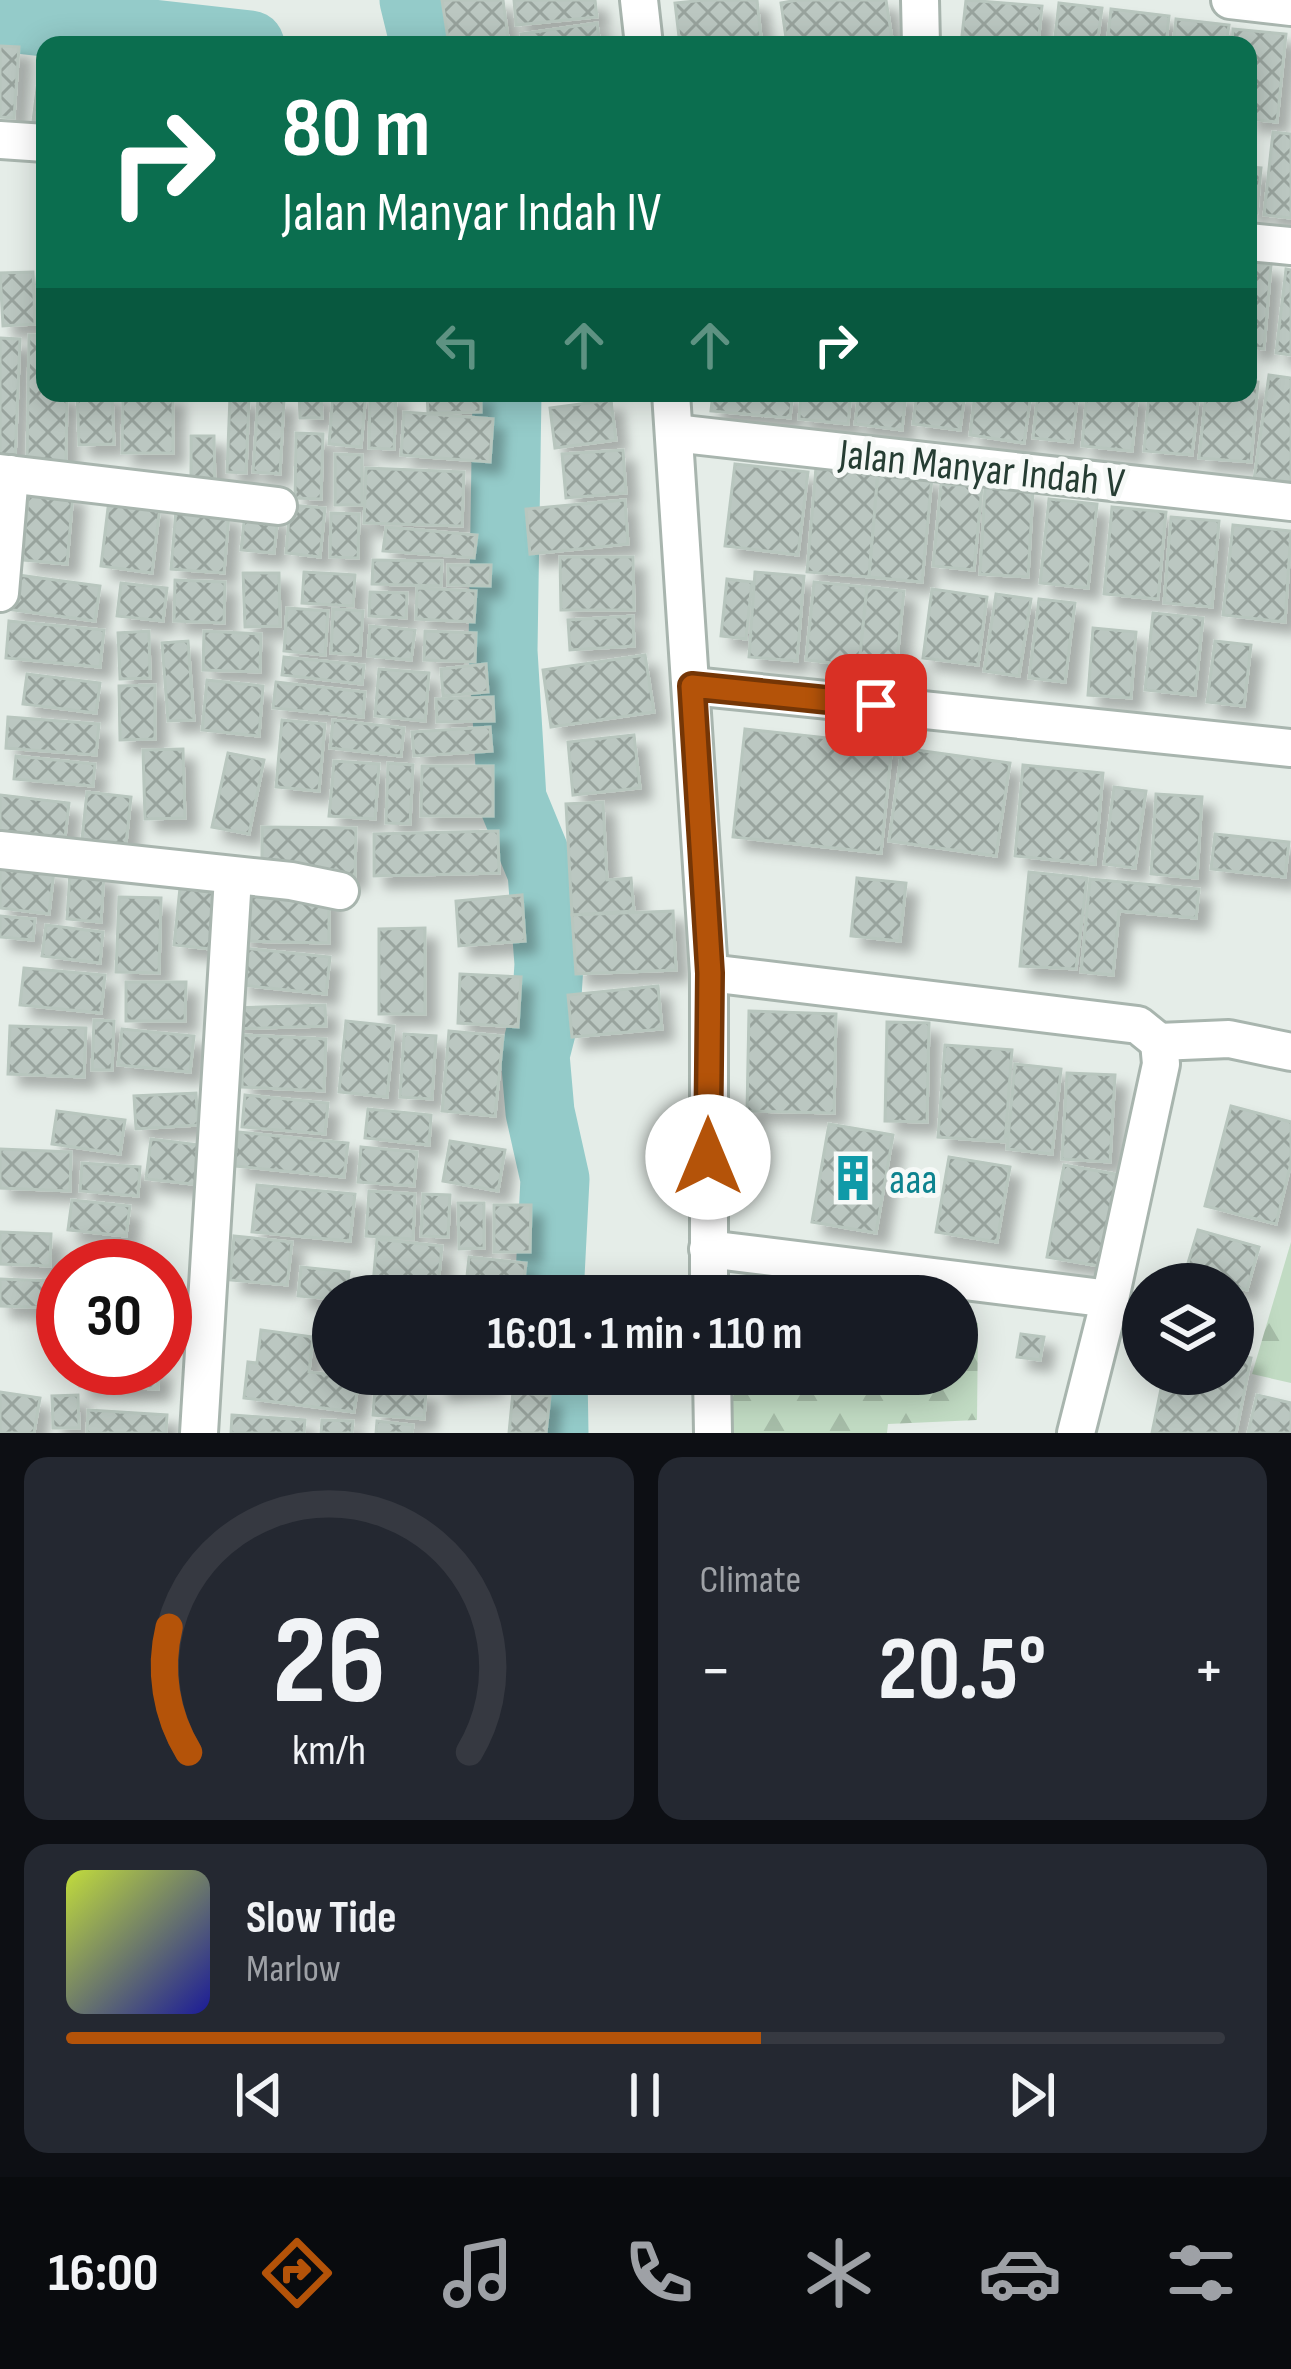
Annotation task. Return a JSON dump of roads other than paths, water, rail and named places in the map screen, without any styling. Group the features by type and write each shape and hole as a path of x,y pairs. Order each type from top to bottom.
{"street":[{"path":"639,0 643,36"},
{"path":"920,0 921,36"},
{"path":"1230,0 1291,7"},
{"path":"0,140 36,142"},
{"path":"1257,243 1291,246"},
{"path":"672,402 710,973 709,1275"},
{"name":"Jalan Manyar Indah V","path":"674,433 1291,502"},
{"path":"0,593 5,473 278,506"},
{"path":"692,686 1291,747"},
{"path":"0,850 291,881 340,891"},
{"path":"199,1433 233,877"},
{"path":"710,973 1138,1025 1159,1042 1229,1039 1291,1052"},
{"path":"1076,1433 1161,1064 1159,1042"},
{"path":"708,1249 1110,1299"},
{"path":"712,1395 713,1433"}],"waterway":[{"path":"414,0 423,36"},
{"path":"0,17 170,36"},
{"path":"507,402 503,651 512,799 542,872 549,964 546,1012 535,1055 540,1112 555,1179 550,1275"},
{"path":"553,1395 554,1433"}],"place":[{"name":"aaa","path":"853,1178"}]}
